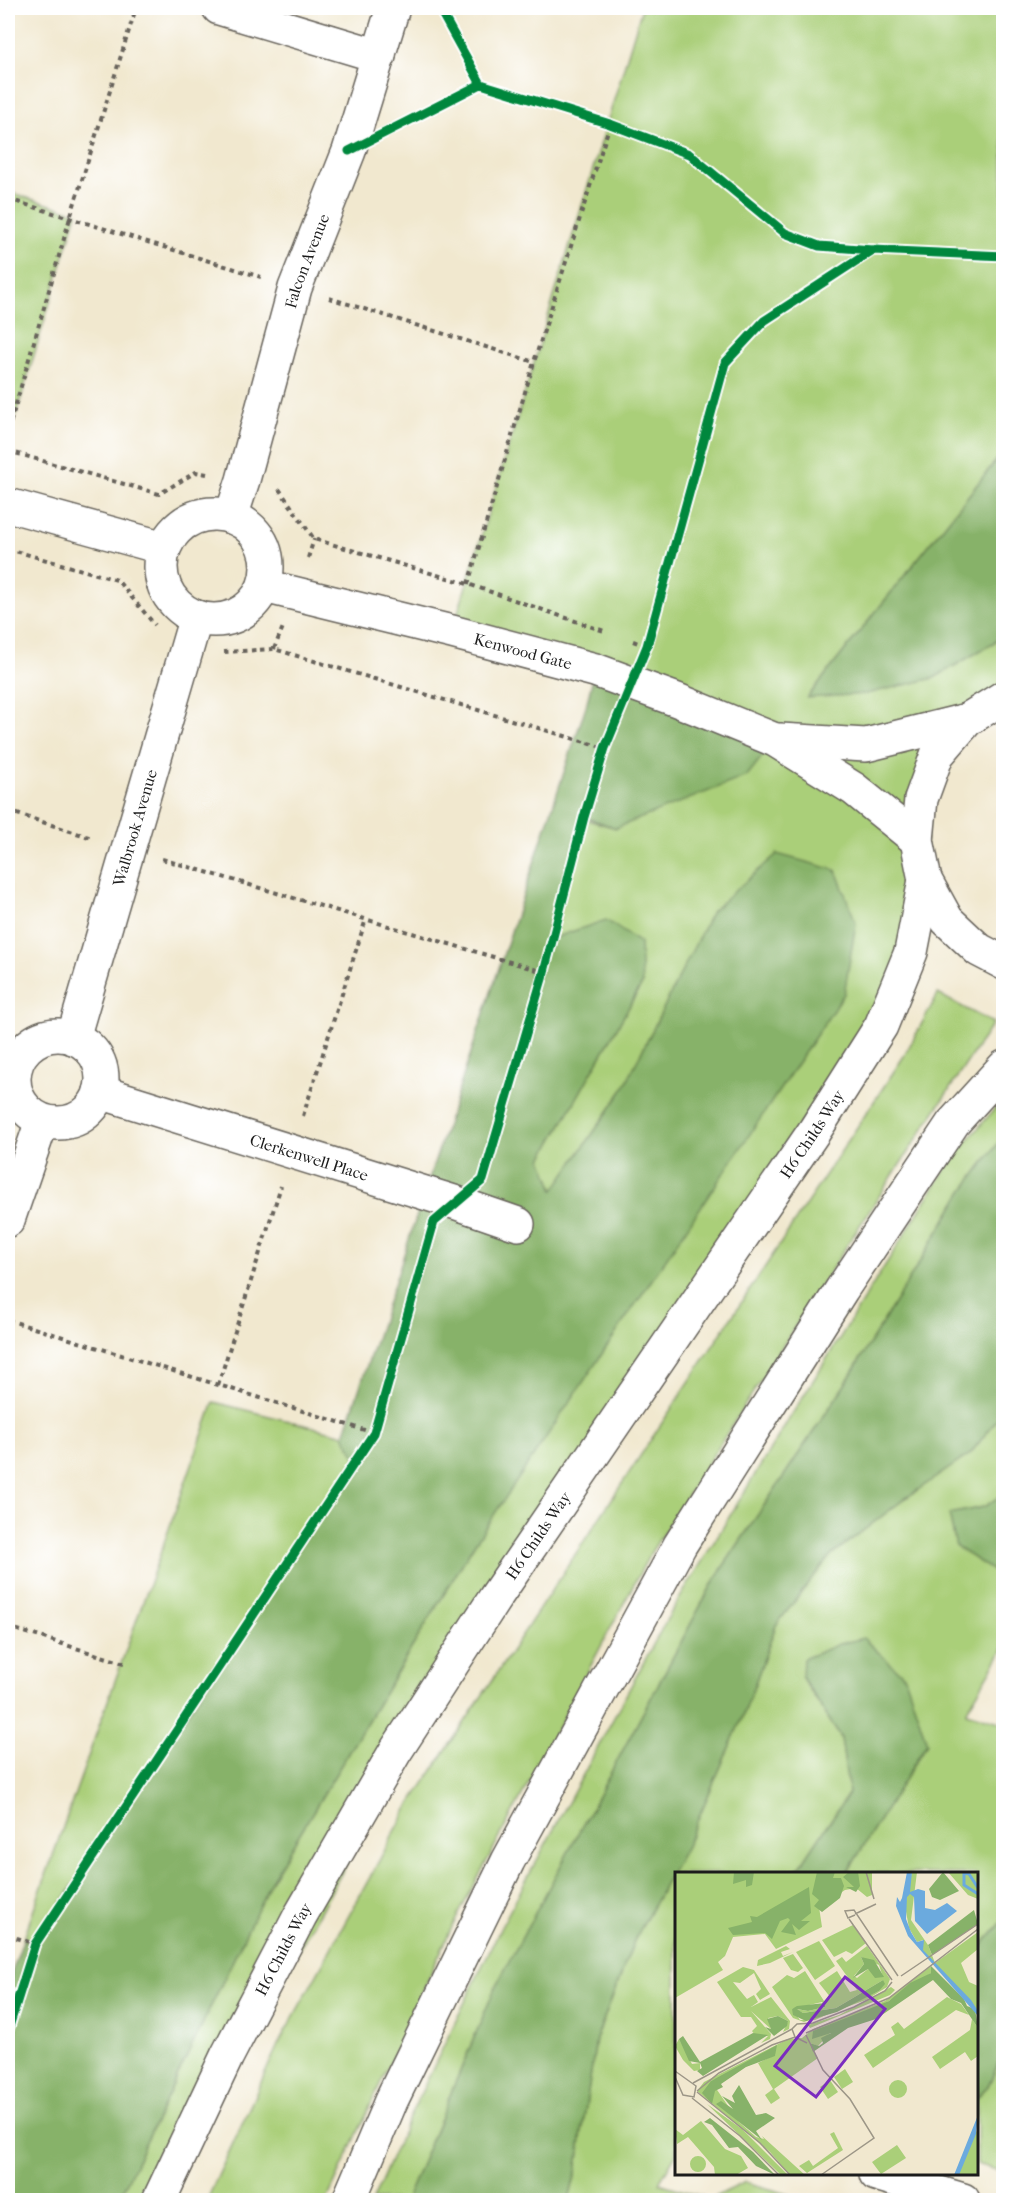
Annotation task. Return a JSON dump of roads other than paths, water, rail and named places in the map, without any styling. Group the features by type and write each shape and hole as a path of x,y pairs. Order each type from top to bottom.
{"street":[{"path":"219,8 379,56"},
{"name":"Falcon Avenue","path":"231,517 296,288 349,151 393,8"},
{"path":"8,505 164,548"},
{"path":"214,514 231,517 246,525 257,537 265,552 267,569 264,586 256,600 244,612 229,618 212,620 192,629 181,609 170,597 163,581 161,565 164,548 184,523 199,516 214,514"},
{"name":"Kenwood Gate","path":"264,586 573,664 677,700 775,740 854,789 917,840"},
{"name":"Walbrook Avenue","path":"73,1038 192,629"},
{"path":"1004,697 967,720 937,755 921,799 917,840 925,880 947,920 979,950 1004,963"},
{"name":"Kenwood Gate","path":"775,740 866,745 967,720"},
{"name":"H6 Childs Way","path":"159,2200 227,2056 295,1926 395,1752 495,1598 815,1130 881,1026 911,952 925,880"},
{"path":"59,1035 73,1038 91,1050 98,1060 102,1082 100,1092 94,1106 71,1122 57,1124 42,1121 22,1105 16,1093 11,1066 21,1054 44,1037 59,1035"},
{"path":"349,2200 391,2101 508,1861 680,1545 842,1289 953,1123 1004,1067"},
{"name":"Clerkenwell Place","path":"100,1092 518,1224"},
{"path":"8,1220 42,1121"},
{"path":"879,2175 963,2200"}]}
